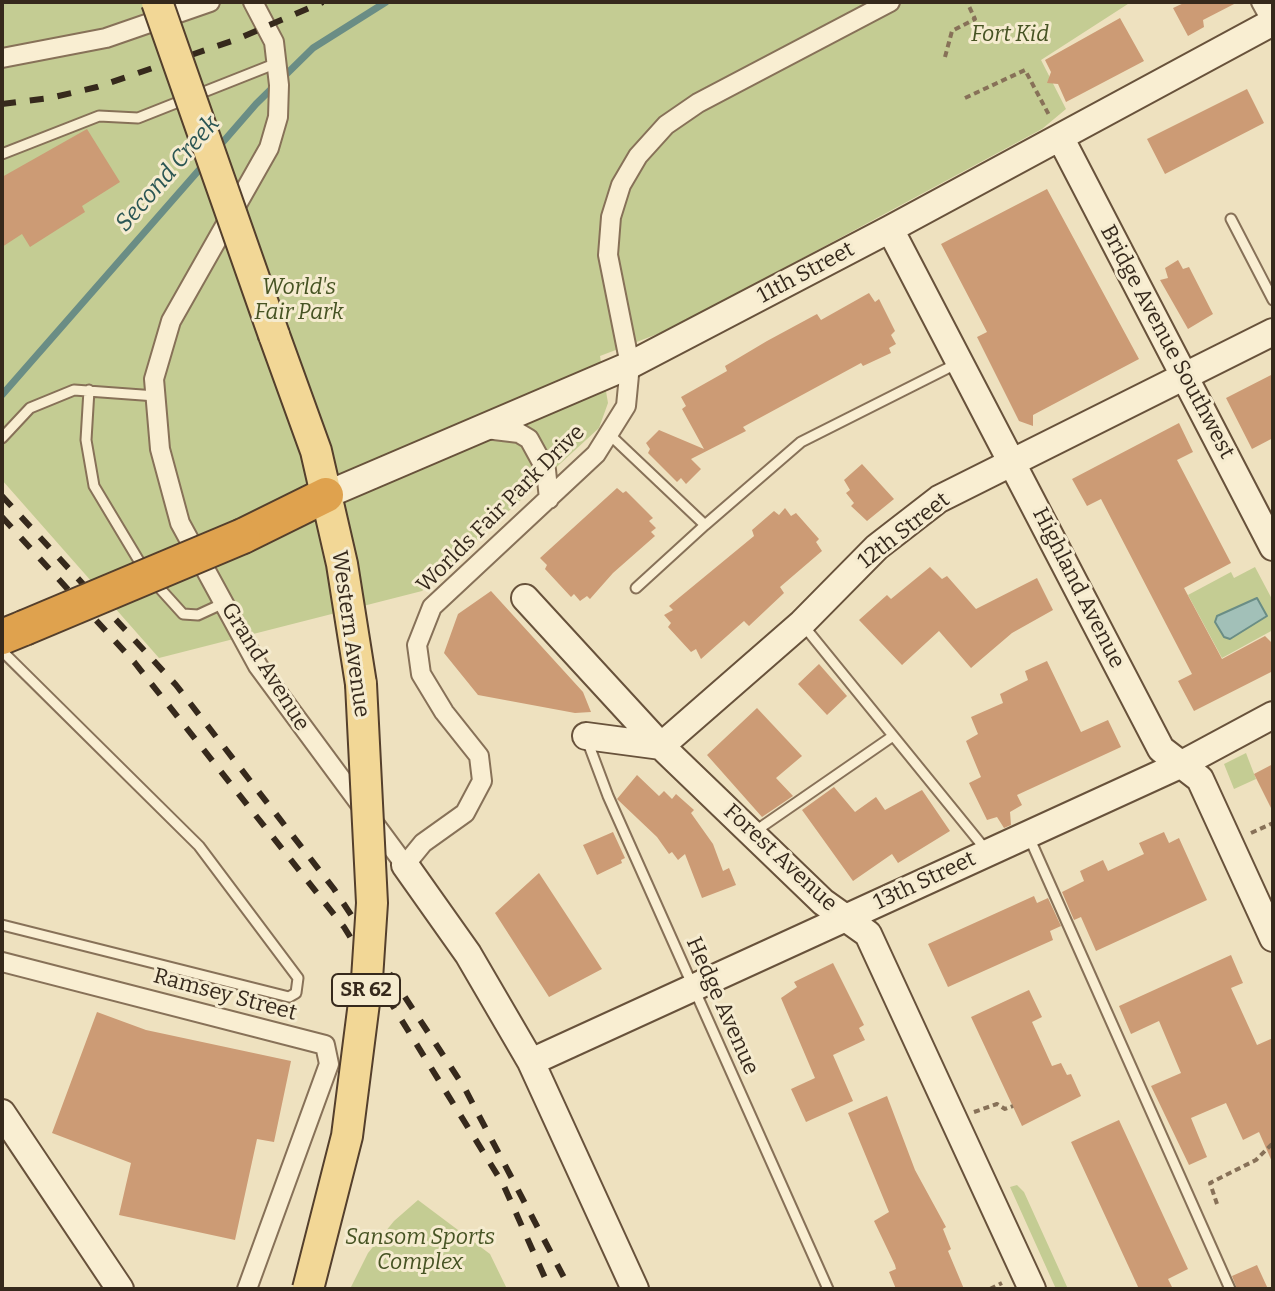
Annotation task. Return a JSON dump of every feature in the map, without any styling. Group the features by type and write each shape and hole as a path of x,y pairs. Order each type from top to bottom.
{"highway":[{"path":"8,637 243,536 326,495"}],"main road":[{"name":"Western Avenue","path":"157,2 316,451 342,564 361,684 372,890 367,979 347,1136 308,1289"}],"street":[{"path":"2,58 106,38 210,2"},
{"name":"Grand Avenue","path":"253,2 274,42 278,117 269,148 171,321 154,379 160,449 180,523 258,666 468,954 531,1062 635,1289"},
{"name":"Worlds Fair Park Drive","path":"405,865 423,843 465,813 482,781 479,756 444,712 421,674 417,645 432,607 596,454 626,406 630,365 608,255 611,217 621,185 638,156 666,125 698,103 890,2"},
{"name":"11th Street","path":"326,495 630,365 890,229 1056,129 1270,18"},
{"name":"Bridge Avenue Southwest","path":"1056,129 1273,547"},
{"name":"Highland Avenue","path":"890,229 1161,749 1200,779 1273,938"},
{"name":"12th Street","path":"661,746 802,623 877,547 939,499 1273,332"},
{"path":"479,428 519,433 529,439 546,470 549,499"},
{"name":"Forest Avenue","path":"525,598 661,746 823,902 868,934 1021,1284"},
{"name":"13th Street","path":"531,1062 1182,764 1273,715"},
{"path":"576,735 661,746"},
{"name":"Ramsey Street","path":"2,962 325,1045 329,1064 247,1289"},
{"path":"2,1113 120,1289"}],"lane":[{"path":"2,154 99,116 138,118 277,66"},
{"path":"1231,219 1273,300"},
{"path":"636,588 801,442 960,362"},
{"path":"2,438 30,408 53,396 89,390 156,396"},
{"path":"89,390 88,464 94,486 138,564 183,614 198,615 224,603"},
{"path":"609,434 705,525"},
{"path":"802,623 988,852"},
{"path":"2,925 289,997 296,993 298,978 199,846 8,637"},
{"name":"Hedge Avenue","path":"576,735 608,796 828,1289"},
{"path":"751,834 893,736"},
{"path":"1027,834 1230,1289"}],"path":[{"path":"945,57 952,31 975,19 967,2"},
{"path":"965,98 1025,70 1056,129"},
{"path":"1251,833 1273,823"},
{"path":"976,1111 997,1104 1005,1109 1013,1106"},
{"path":"1217,1204 1210,1183 1256,1160 1273,1143"},
{"path":"990,1289 1021,1284"}],"green space":[{"name":"World's Fair Park","path":"2,2 1131,2 1041,60 1066,109 1042,129 673,328 600,356 608,403 599,428 422,591 159,658 2,480"},
{"path":"1255,567 1273,601 1273,630 1222,658 1188,595 1231,572 1234,578"},
{"path":"1246,753 1256,779 1234,789 1224,764"},
{"path":"1017,1185 1024,1192 1068,1289 1056,1289 1010,1187"},
{"name":"Sansom Sports Complex","path":"418,1200 490,1254 507,1289 350,1289 368,1253 394,1221"}],"water":[{"path":"1257,598 1267,616 1230,639 1224,637 1215,622 1217,616"}],"building":[{"path":"1186,2 1238,2 1203,20 1204,27 1188,36 1173,8"},
{"path":"1120,18 1144,61 1066,102 1058,84 1047,83 1051,72 1045,60"},
{"path":"1247,89 1264,123 1165,174 1147,139"},
{"path":"87,129 120,182 82,206 85,212 30,247 22,234 2,247 2,177"},
{"path":"1047,189 1139,359 1033,415 1033,426 1019,421 977,337 987,332 941,244"},
{"path":"1178,260 1183,269 1189,267 1213,314 1188,329 1160,280 1168,278 1165,268"},
{"path":"869,293 875,302 879,299 895,331 891,335 896,344 889,348 891,353 863,366 861,363 743,427 746,431 691,459 701,469 686,484 681,478 677,482 648,453 650,449 646,443 659,430 704,449 682,409 686,406 681,397 727,371 725,366 767,341 817,314 821,320"},
{"path":"1273,374 1273,438 1252,449 1226,398"},
{"path":"1179,423 1193,452 1177,460 1231,563 1184,588 1222,659 1265,636 1273,644 1273,671 1194,711 1178,681 1192,674 1101,499 1087,506 1072,479"},
{"path":"862,464 894,499 867,521 851,506 854,503 846,493 850,490 844,480"},
{"path":"617,488 623,493 626,491 653,518 649,521 656,528 651,532 655,536 613,573 590,599 587,596 580,601 574,594 571,597 545,569 547,565 540,558"},
{"path":"785,508 791,516 796,513 819,539 816,542 822,551 780,587 784,593 749,626 744,621 701,659 696,649 691,652 668,627 671,623 664,615 673,610 669,606 754,536 752,530 774,511 779,515"},
{"path":"930,567 942,579 947,576 976,609 1037,578 1053,610 1012,633 971,668 939,631 902,665 859,620 887,595 891,599"},
{"path":"491,591 583,692 591,712 575,713 478,695 444,653 458,614"},
{"path":"1047,661 1081,732 1108,720 1121,747 1017,795 1022,805 1010,812 1011,825 1004,828 997,817 987,820 969,783 981,777 966,741 978,734 971,717 1003,703 1000,694 1028,680 1025,671"},
{"path":"819,664 847,696 827,715 798,684"},
{"path":"757,708 802,756 776,778 793,796 762,817 707,755"},
{"path":"1273,764 1273,812 1254,774"},
{"path":"637,775 659,796 664,791 672,799 676,794 694,810 691,813 713,844 723,871 729,868 736,885 702,898 685,854 678,860 672,852 669,854 657,837 617,799"},
{"path":"834,787 855,812 876,797 885,810 922,790 950,831 898,863 892,854 853,881 802,810"},
{"path":"613,832 625,858 621,860 622,863 597,875 583,845"},
{"path":"1164,832 1169,843 1179,838 1207,900 1096,951 1081,917 1074,920 1062,892 1084,881 1080,871 1103,860 1108,871 1144,854 1139,843"},
{"path":"539,873 602,969 549,997 495,913"},
{"path":"1034,896 1037,903 1048,898 1061,926 1050,931 1053,940 948,987 928,944"},
{"path":"1231,955 1243,983 1231,988 1257,1045 1273,1038 1273,1164 1259,1132 1243,1140 1226,1103 1191,1118 1207,1157 1189,1165 1151,1086 1181,1073 1159,1021 1131,1034 1119,1006"},
{"path":"833,963 864,1025 859,1028 865,1040 833,1055 853,1101 806,1122 791,1089 815,1078 781,998 797,987 794,982"},
{"path":"1029,990 1042,1017 1032,1022 1052,1066 1061,1063 1067,1075 1071,1074 1081,1096 1022,1126 971,1017"},
{"path":"97,1012 146,1030 291,1061 274,1142 257,1139 235,1240 119,1215 131,1163 52,1133"},
{"path":"887,1096 915,1170 946,1227 943,1229 951,1249 948,1251 964,1289 896,1289 889,1272 896,1269 895,1265 874,1221 889,1212 848,1113"},
{"path":"1119,1120 1188,1269 1168,1279 1173,1289 1139,1289 1071,1142"},
{"path":"1257,1265 1268,1289 1237,1289 1232,1276"}],"waterway":[{"name":"Second Creek","path":"216,150 256,104 313,48 386,2"},
{"name":"Second Creek","path":"2,395 206,162"}],"railway":[{"path":"2,104 50,98 97,87 235,40 323,2"},
{"path":"2,496 176,685 334,889 464,1087 570,1289"},
{"path":"2,517 135,663 344,927 503,1184 550,1289"}],"park label":[{"name":"Fort Kid","path":"1010,35"}]}
